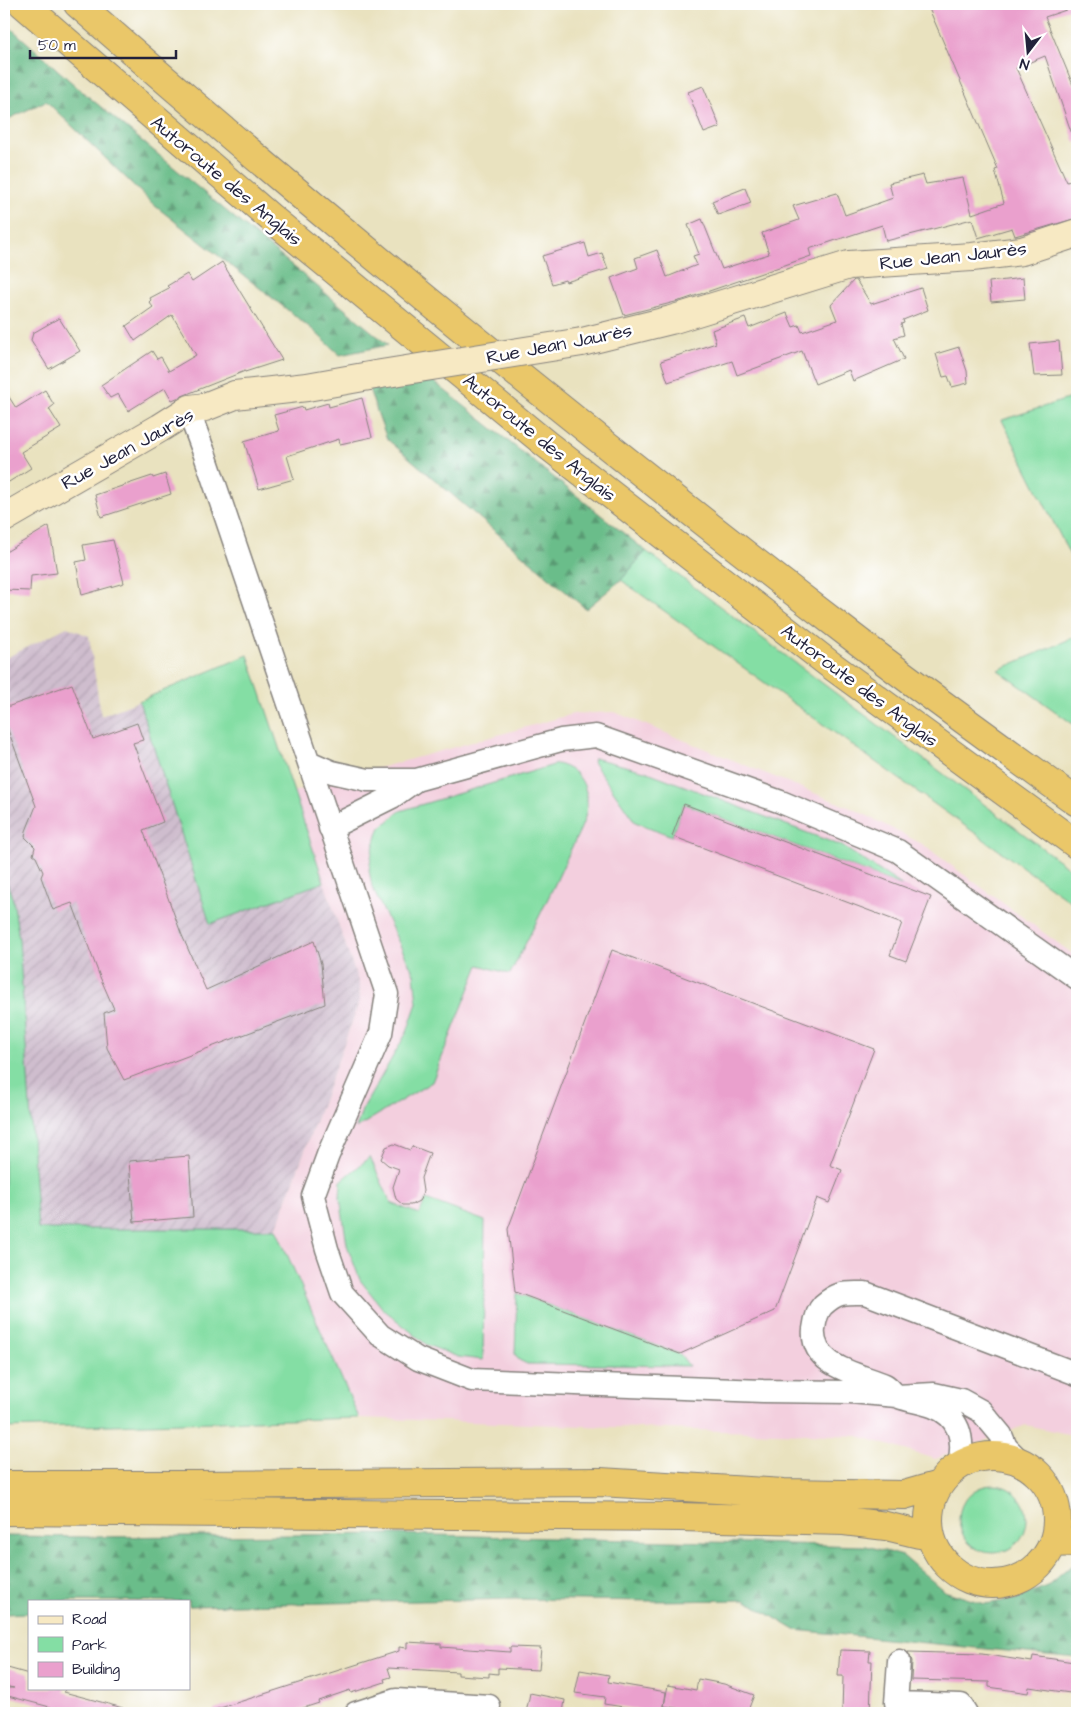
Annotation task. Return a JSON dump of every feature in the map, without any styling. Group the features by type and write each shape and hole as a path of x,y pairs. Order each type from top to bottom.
{"highway":[{"name":"Autoroute des Anglais","path":"23,4 271,218 546,444 828,663 1077,845"},
{"name":"Autoroute des Anglais","path":"78,4 189,101 572,418 851,636 1077,802"},
{"path":"999,1456 1020,1461 1044,1479 1052,1492 1057,1508 1057,1526 1065,1543 1028,1574 1009,1582 989,1584 969,1579 951,1568 938,1553 930,1534 929,1517 932,1500 939,1485 959,1465 979,1457 999,1456"},
{"path":"4,1485 600,1482 784,1493 904,1495 939,1485"},
{"path":"1052,1492 1077,1505"},
{"path":"4,1512 689,1517 844,1521 886,1526 919,1534 930,1534"}],"street":[{"name":"Rue Jean Jaurès","path":"4,518 190,409 205,407 235,395 307,387 582,342 671,320 849,265 972,257 1022,251 1077,233"},
{"path":"190,409 193,423 387,994 381,1034 328,1155 313,1196 326,1249 342,1292 380,1335 418,1359 472,1380 763,1391 850,1392 897,1396 934,1394 961,1400 981,1411 1001,1435 1006,1447 1020,1461"},
{"path":"309,762 332,772 368,780 416,780 561,740 596,736 781,802 898,851 1077,978"},
{"path":"330,828 392,797 416,780"},
{"path":"959,1465 962,1450 959,1429 948,1415 929,1405 897,1396 887,1386 847,1372 821,1355 813,1339 814,1323 820,1308 834,1296 846,1293 865,1293 1077,1374"},
{"path":"899,1661 896,1703 961,1705 966,1713"},
{"path":"356,1713 396,1700 489,1706"}],"shaded area":[{"path":"67,627 89,636 101,716 139,701 210,924 324,882 359,984 360,1000 276,1229 38,1229 19,939 13,900 4,874 4,659"},
{"path":"614,712 856,810 922,844 1077,957 1077,1436 1026,1425 935,1459 858,1436 359,1418 276,1229 360,1000 359,984 293,792 573,714"}],"green space":[{"path":"4,22 78,88 388,345 340,355 313,330 154,205 46,101 4,121"},
{"path":"433,381 646,551 621,580 586,609 387,439 369,389"},
{"path":"1077,396 1077,569 1002,420"},
{"path":"646,551 1077,874 1077,906 621,580"},
{"path":"1077,636 1077,727 998,670"},
{"path":"248,655 324,882 210,924 139,701"},
{"path":"594,758 645,771 842,846 903,886 684,804 672,836 635,822 593,762"},
{"path":"557,764 571,770 583,784 587,798 585,817 534,928 510,974 479,965 432,1082 356,1128 362,1110 407,1032 417,1003 414,974 372,887 369,870 379,829 400,811"},
{"path":"4,874 13,900 19,939 38,1229 276,1229 359,1418 4,1428"},
{"path":"370,1157 391,1203 419,1214 426,1199 485,1221 483,1360 458,1357 427,1345 383,1309 360,1280 347,1245 340,1197 341,1181"},
{"path":"517,1293 680,1354 689,1366 527,1364 519,1360 515,1354"},
{"path":"986,1485 1000,1485 1012,1490 1022,1500 1027,1512 1027,1526 1022,1538 1012,1548 1000,1553 986,1553 974,1548 964,1538 959,1526 959,1512 964,1500 974,1490"},
{"path":"394,1534 866,1546 903,1556 944,1591 985,1604 1016,1599 1049,1585 1072,1565 1077,1565 1077,1658 795,1630 745,1600 515,1599 190,1606 190,1600 28,1600 28,1613 4,1614 4,1536"}],"building":[{"path":"927,4 1074,4 1075,7 1045,17 1073,85 1077,84 1077,142 1075,143 1045,56 1016,68 1067,182 1072,180 1077,195 1077,218 1015,236 1012,228 978,238 972,219 886,241 882,225 809,249 811,256 683,300 624,315 611,278 638,268 635,258 657,250 667,277 697,265 693,256 699,254 688,225 702,219 722,269 769,254 762,233 799,220 793,206 837,193 845,215 893,198 889,183 923,175 926,184 963,178 972,214 1004,203 995,170 998,169"},
{"path":"703,86 720,127 704,133 688,92"},
{"path":"745,188 751,203 718,215 712,201"},
{"path":"585,243 589,257 602,253 608,269 566,282 565,280 552,284 542,256"},
{"path":"222,262 282,360 245,371 172,400 165,388 128,411 118,394 110,398 101,385 152,351 157,359 161,357 169,371 196,355 172,315 135,341 126,326 153,307 149,302 150,298 169,288 167,286 187,274 192,282"},
{"path":"1023,278 1025,299 991,302 989,282"},
{"path":"856,280 871,304 921,288 928,310 903,320 904,323 901,324 904,335 894,338 904,359 853,381 849,370 815,384 802,351 737,375 732,361 668,382 661,361 716,343 712,330 720,327 745,318 749,328 787,313 793,327 799,325 802,332 837,320 831,305"},
{"path":"59,318 80,351 49,369 31,340 33,333"},
{"path":"1059,341 1062,375 1034,376 1030,344"},
{"path":"959,347 967,371 968,383 952,387 948,376 943,377 936,354"},
{"path":"4,389 16,408 45,390 54,405 49,409 61,428 21,452 31,468 4,485"},
{"path":"362,398 372,437 340,444 339,439 287,456 294,479 259,489 244,441 279,431 274,415 303,407 304,410 328,403 329,407"},
{"path":"165,474 171,494 101,517 95,495 152,476 153,478"},
{"path":"49,526 57,573 31,576 30,591 4,590 4,553"},
{"path":"113,540 124,583 82,595 76,562 86,560 83,545"},
{"path":"72,684 93,739 137,723 143,740 133,743 163,822 143,830 181,933 206,990 314,941 321,964 325,1004 124,1080 107,1048 104,1013 114,1009 72,903 53,910 41,877 43,872 36,857 33,855 35,847 25,837 36,806 4,719 4,708"},
{"path":"684,804 931,897 906,961 890,955 902,923 672,836"},
{"path":"612,950 874,1049 830,1165 842,1170 829,1203 817,1198 775,1311 680,1354 515,1292 508,1229"},
{"path":"394,1144 410,1150 412,1146 430,1153 421,1178 422,1196 419,1201 411,1205 403,1205 396,1199 393,1187 399,1169 388,1165 381,1159 386,1147"},
{"path":"189,1156 193,1217 134,1222 129,1161"},
{"path":"407,1642 441,1644 441,1647 510,1652 510,1647 541,1648 539,1670 498,1668 498,1674 489,1673 489,1677 458,1675 458,1672 388,1668 391,1677 384,1679 385,1682 351,1693 350,1690 288,1713 214,1713 214,1710 399,1651 399,1647 407,1648"},
{"path":"840,1650 870,1651 869,1661 872,1661 870,1713 842,1713 843,1676 838,1676"},
{"path":"908,1652 982,1654 1032,1662 1033,1656 1074,1662 1073,1667 1077,1668 1077,1694 1029,1687 1028,1693 989,1687 989,1682 911,1680 912,1661"},
{"path":"4,1667 28,1674 28,1690 64,1690 64,1692 123,1708 123,1713 73,1713 4,1695 4,1688 14,1688 4,1686"},
{"path":"580,1670 609,1675 608,1682 666,1692 663,1713 604,1704 605,1697 575,1693"},
{"path":"698,1679 724,1684 754,1695 747,1713 705,1713 664,1706 668,1685 696,1690"},
{"path":"530,1693 565,1700 563,1713 526,1713"}]}
